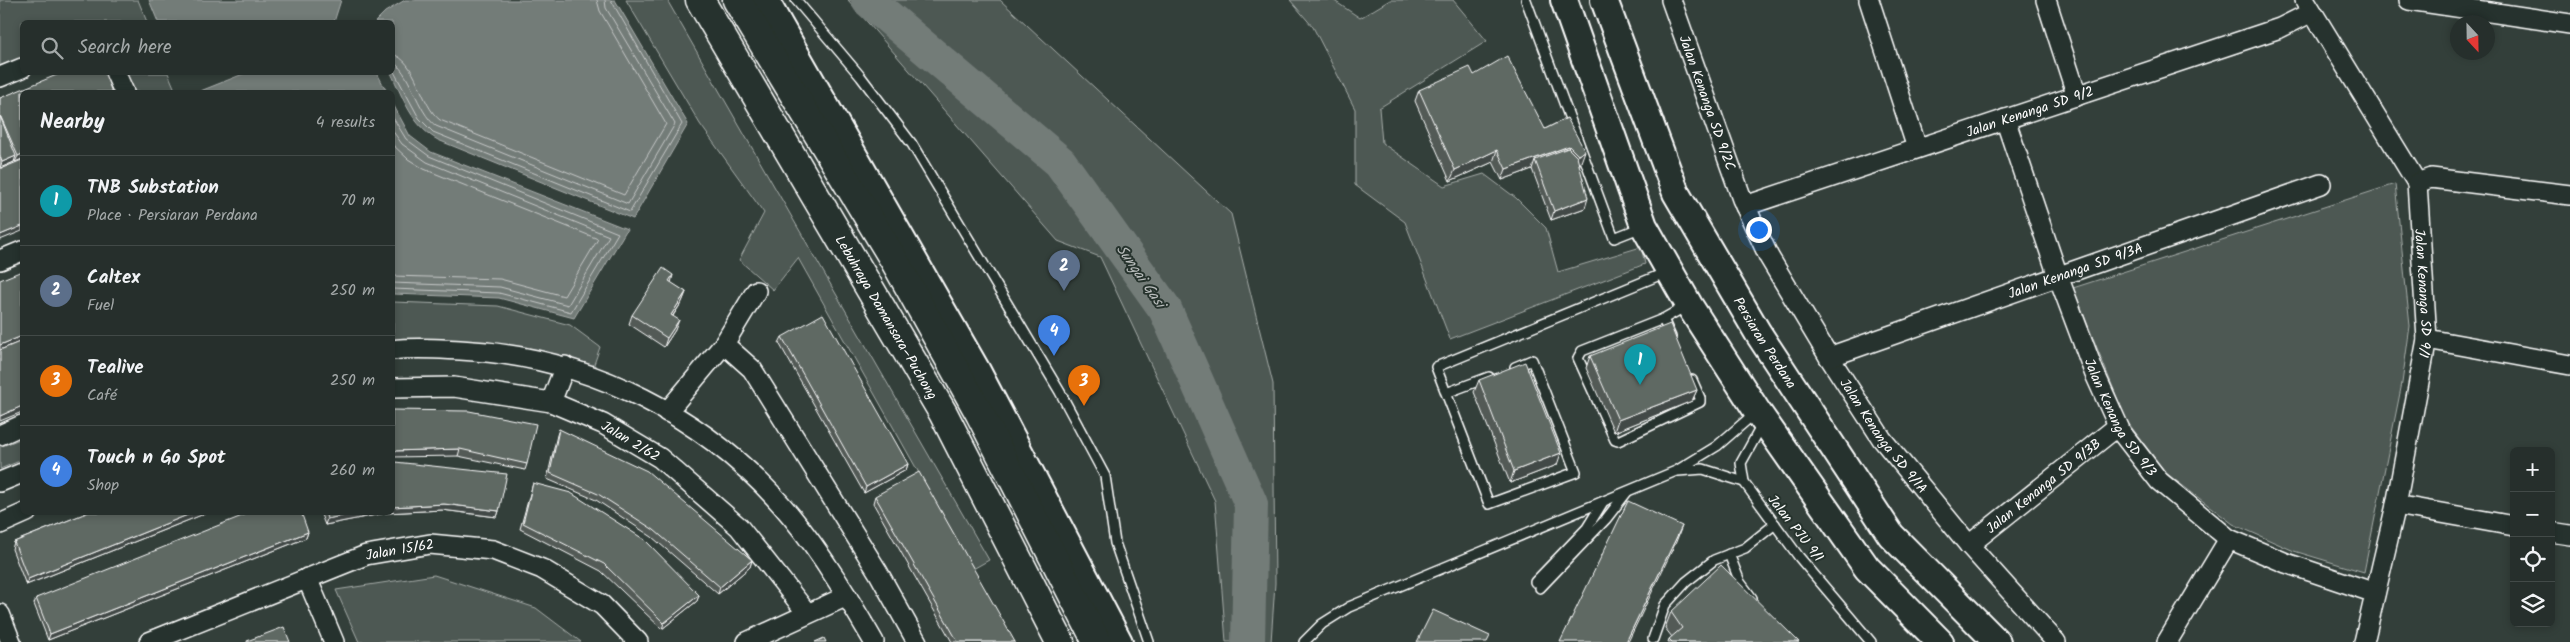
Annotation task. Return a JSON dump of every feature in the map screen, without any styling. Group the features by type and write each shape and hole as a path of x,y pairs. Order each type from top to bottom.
{"highway":[{"name":"Lebuhraya Damansara–Puchong","path":"700,0 943,413 1060,642"},
{"path":"737,0 898,266 980,414 1097,642"}],"main road":[{"path":"764,0 977,371 1119,642"},
{"path":"1564,0 1644,226 1689,305 1761,416 1867,568 1935,639"},
{"name":"Persiaran Perdana","path":"1604,0 1676,193 1758,333 1891,534 1997,642"}],"street":[{"name":"Jalan Kenanga SD 9/2C","path":"1671,0 1745,206"},
{"path":"1869,0 1917,148"},
{"path":"2046,0 2077,96"},
{"path":"2409,0 2570,24"},
{"name":"Jalan Kenanga SD 9/2","path":"1745,206 2280,28 2308,6"},
{"name":"Jalan Kenanga SD 9/1","path":"2308,6 2417,182 2426,339 2396,505 2364,642"},
{"path":"0,78 20,69"},
{"path":"116,75 123,90"},
{"name":"Jalan Kenanga SD 9/3","path":"2005,119 2058,276 2094,372 2118,426 2159,481 2229,539 2286,563 2375,593"},
{"path":"2417,182 2431,178 2570,195"},
{"name":"Jalan Kenanga SD 9/3A","path":"1830,357 2321,184"},
{"name":"Jalan Kenanga SD 9/1A","path":"1745,206 1769,257 1882,439 1969,545 2056,642"},
{"path":"0,260 20,252"},
{"path":"667,412 724,344 756,291"},
{"path":"2426,339 2570,365"},
{"path":"724,344 752,369 878,572 917,642"},
{"path":"395,350 437,348 495,352 565,366 627,389 667,412 728,453 791,516 847,596 874,642"},
{"path":"551,402 565,366"},
{"name":"Jalan 2/62","path":"395,388 454,387 551,402 603,424 660,458 738,527 807,613"},
{"path":"0,434 20,426"},
{"name":"Jalan Kenanga SD 9/3B","path":"1969,545 2118,426"},
{"path":"0,482 20,474"},
{"path":"2396,505 2510,525"},
{"path":"0,524 20,515"},
{"path":"2555,533 2570,535"},
{"path":"2167,642 2229,539"},
{"name":"Jalan 15/62","path":"149,642 366,555 430,544 493,550 542,569 602,605 638,642"},
{"path":"307,578 334,642"},
{"path":"747,642 847,596"},
{"path":"0,614 12,642"}],"lane":[{"path":"796,0 861,78 912,144 1060,392 1105,476 1115,543 1149,642"},
{"path":"1526,0 1614,238 1644,226"},
{"path":"1446,393 1532,360 1576,472 1489,504 1446,393 1436,367 1670,271"},
{"path":"1688,372 1700,402 1618,441 1612,438 1578,355 1582,351 1663,319 1689,305"},
{"path":"1663,319 1675,345"},
{"path":"1676,471 1703,469 1744,482 1741,463 1761,416"},
{"path":"1304,642 1322,624 1349,607 1676,471 1761,416"},
{"name":"Jalan PJU 9/1","path":"1744,482 1775,524 1871,642"},
{"path":"1604,502 1588,528 1537,585 1606,520 1627,491"},
{"path":"1653,639 1665,605 1686,582 1714,560 1745,548 1775,524"},
{"path":"1729,554 1740,582 1758,605"}],"shaded area":[{"path":"0,0 138,0 146,20 20,20 20,69 0,77"},
{"path":"626,0 667,0 989,560 973,569 798,258 773,290 739,260 764,213 700,124"},
{"path":"848,0 1000,0 1231,214 1273,384 1275,583 1271,642 1226,642 1215,501 1100,257 1058,241"},
{"path":"1290,0 1333,0 1360,18 1390,0 1453,0 1487,41 1379,108 1382,143 1444,186 1484,174 1516,198 1546,228 1558,272 1641,247 1645,264 1450,339 1405,222 1355,185 1355,109 1313,27"},
{"path":"121,75 169,75 175,90 127,90"},
{"path":"2395,184 2410,326 2402,383 2364,572 2294,551 2233,524 2166,473 2126,420 2073,288"},
{"path":"395,302 498,306 570,325 600,347 591,373 395,347"},
{"path":"20,439 20,461 0,469 0,447"},
{"path":"434,575 536,608 581,642 359,642 336,590"}],"water":[{"path":"149,0 341,0 335,20 157,20"},
{"path":"405,0 615,0 688,124 633,219 438,140 429,134 409,111 392,75 395,75 395,20 377,20 385,12"},
{"path":"240,75 378,75 386,90 203,90"},
{"path":"395,108 410,136 431,152 627,229 574,318 499,298 395,294"}],"building":[{"path":"1507,56 1545,129 1567,118 1585,151 1578,155 1569,146 1506,169 1497,150 1455,170 1419,90 1470,67 1474,75"},
{"path":"57,75 105,75 111,90 20,90 20,155 18,156 0,115 0,98"},
{"path":"0,116 16,156 2,162 0,156"},
{"path":"1568,148 1577,157 1588,198 1554,211 1535,160"},
{"path":"20,161 20,227 0,235 0,169"},
{"path":"663,268 673,275 669,281 686,292 671,315 679,320 667,338 632,315"},
{"path":"20,272 20,337 0,345 0,280"},
{"path":"823,314 908,464 866,487 782,337"},
{"path":"1670,324 1697,390 1618,420 1590,356"},
{"path":"20,342 20,407 0,416 0,350"},
{"path":"1525,362 1561,453 1514,471 1479,380"},
{"path":"395,410 469,411 536,424 527,464 460,449 395,451"},
{"path":"559,429 647,471 752,560 720,587 654,530 598,494 550,473"},
{"path":"395,462 507,474 499,511 444,504 395,507"},
{"path":"919,472 1015,642 958,642 875,496"},
{"path":"533,483 571,493 645,540 699,595 664,623 604,564 523,523"},
{"path":"1628,501 1682,526 1626,642 1560,642"},
{"path":"82,515 188,515 28,579 14,542"},
{"path":"244,515 302,515 308,532 50,634 36,598"},
{"path":"326,515 346,515 327,519"},
{"path":"1721,565 1799,642 1672,642 1669,639 1682,628 1671,612"},
{"path":"1433,610 1490,636 1487,642 1417,642"},
{"path":"284,627 290,642 247,642 247,641"},
{"path":"824,638 826,642 815,642"}],"waterway":[{"name":"Sungai Gasi","path":"868,0 1060,162 1165,309 1251,504 1248,642"}],"place":[{"name":"Caltex","path":"1064,291"},
{"name":"Touch n Go Spot","path":"1054,356"},
{"name":"TNB Substation","path":"1640,385"},
{"name":"Tealive","path":"1084,406"}]}
